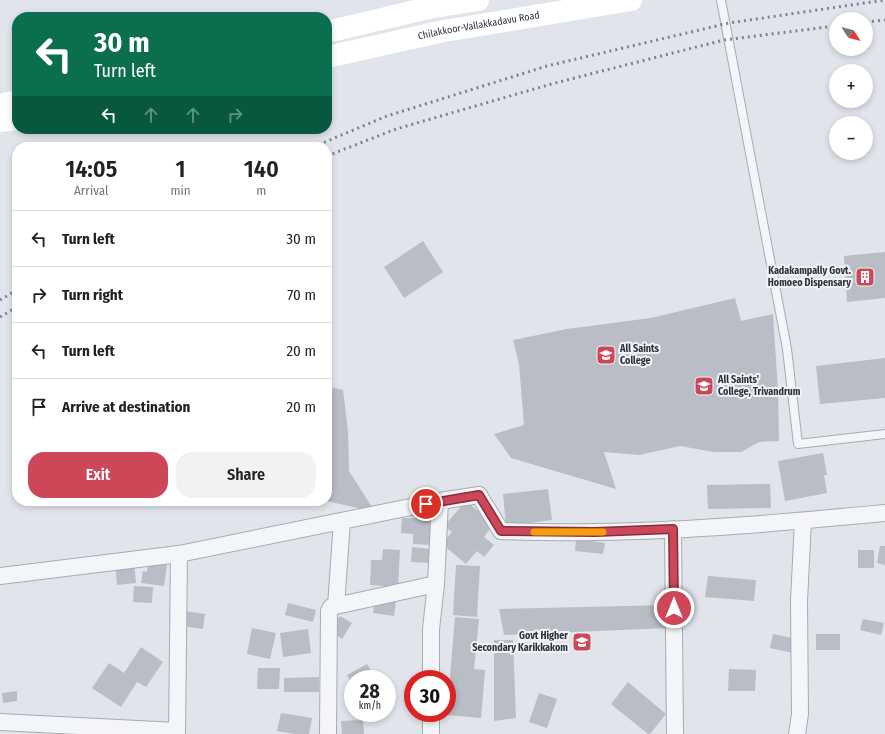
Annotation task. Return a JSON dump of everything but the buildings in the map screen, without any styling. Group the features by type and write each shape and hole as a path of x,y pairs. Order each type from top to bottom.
{"main road":[{"path":"332,31 428,8 478,0"},
{"name":"Chilakkoor-Vallakkadavu Road","path":"332,56 444,31 631,0"},
{"path":"0,105 12,102"},
{"path":"0,121 12,120"}],"street":[{"path":"0,576 179,554 440,501 479,495 501,531 595,532 673,529 803,521 885,513"},
{"path":"431,670 431,629 436,584 440,501"},
{"path":"336,606 342,521"},
{"path":"797,734 800,714 799,601 803,521"},
{"path":"673,529 675,734"},
{"path":"0,722 177,733 179,554"},
{"path":"328,734 329,611 331,607 436,584"},
{"path":"431,722 431,734"}],"lane":[{"path":"721,0 787,349 798,444 885,434"}],"railway":[{"path":"325,142 387,116 547,66 729,23 885,0"},
{"path":"873,21 885,20"},
{"path":"332,154 396,129 555,83 724,40 829,27"},
{"path":"0,300 12,293"},
{"path":"0,317 12,310"}],"slow traffic":[{"path":"534,532 603,532"}],"place":[{"name":"Kadakampally Govt. Homoeo Dispensary","path":"865,277"},
{"name":"All Saints College","path":"606,355"},
{"name":"All Saints' College, Trivandrum","path":"704,386"},
{"name":"Govt Higher Secondary Karikkakom","path":"582,642"}],"route":[{"path":"426,504 479,495 501,531 595,532 673,529 674,608"}]}
